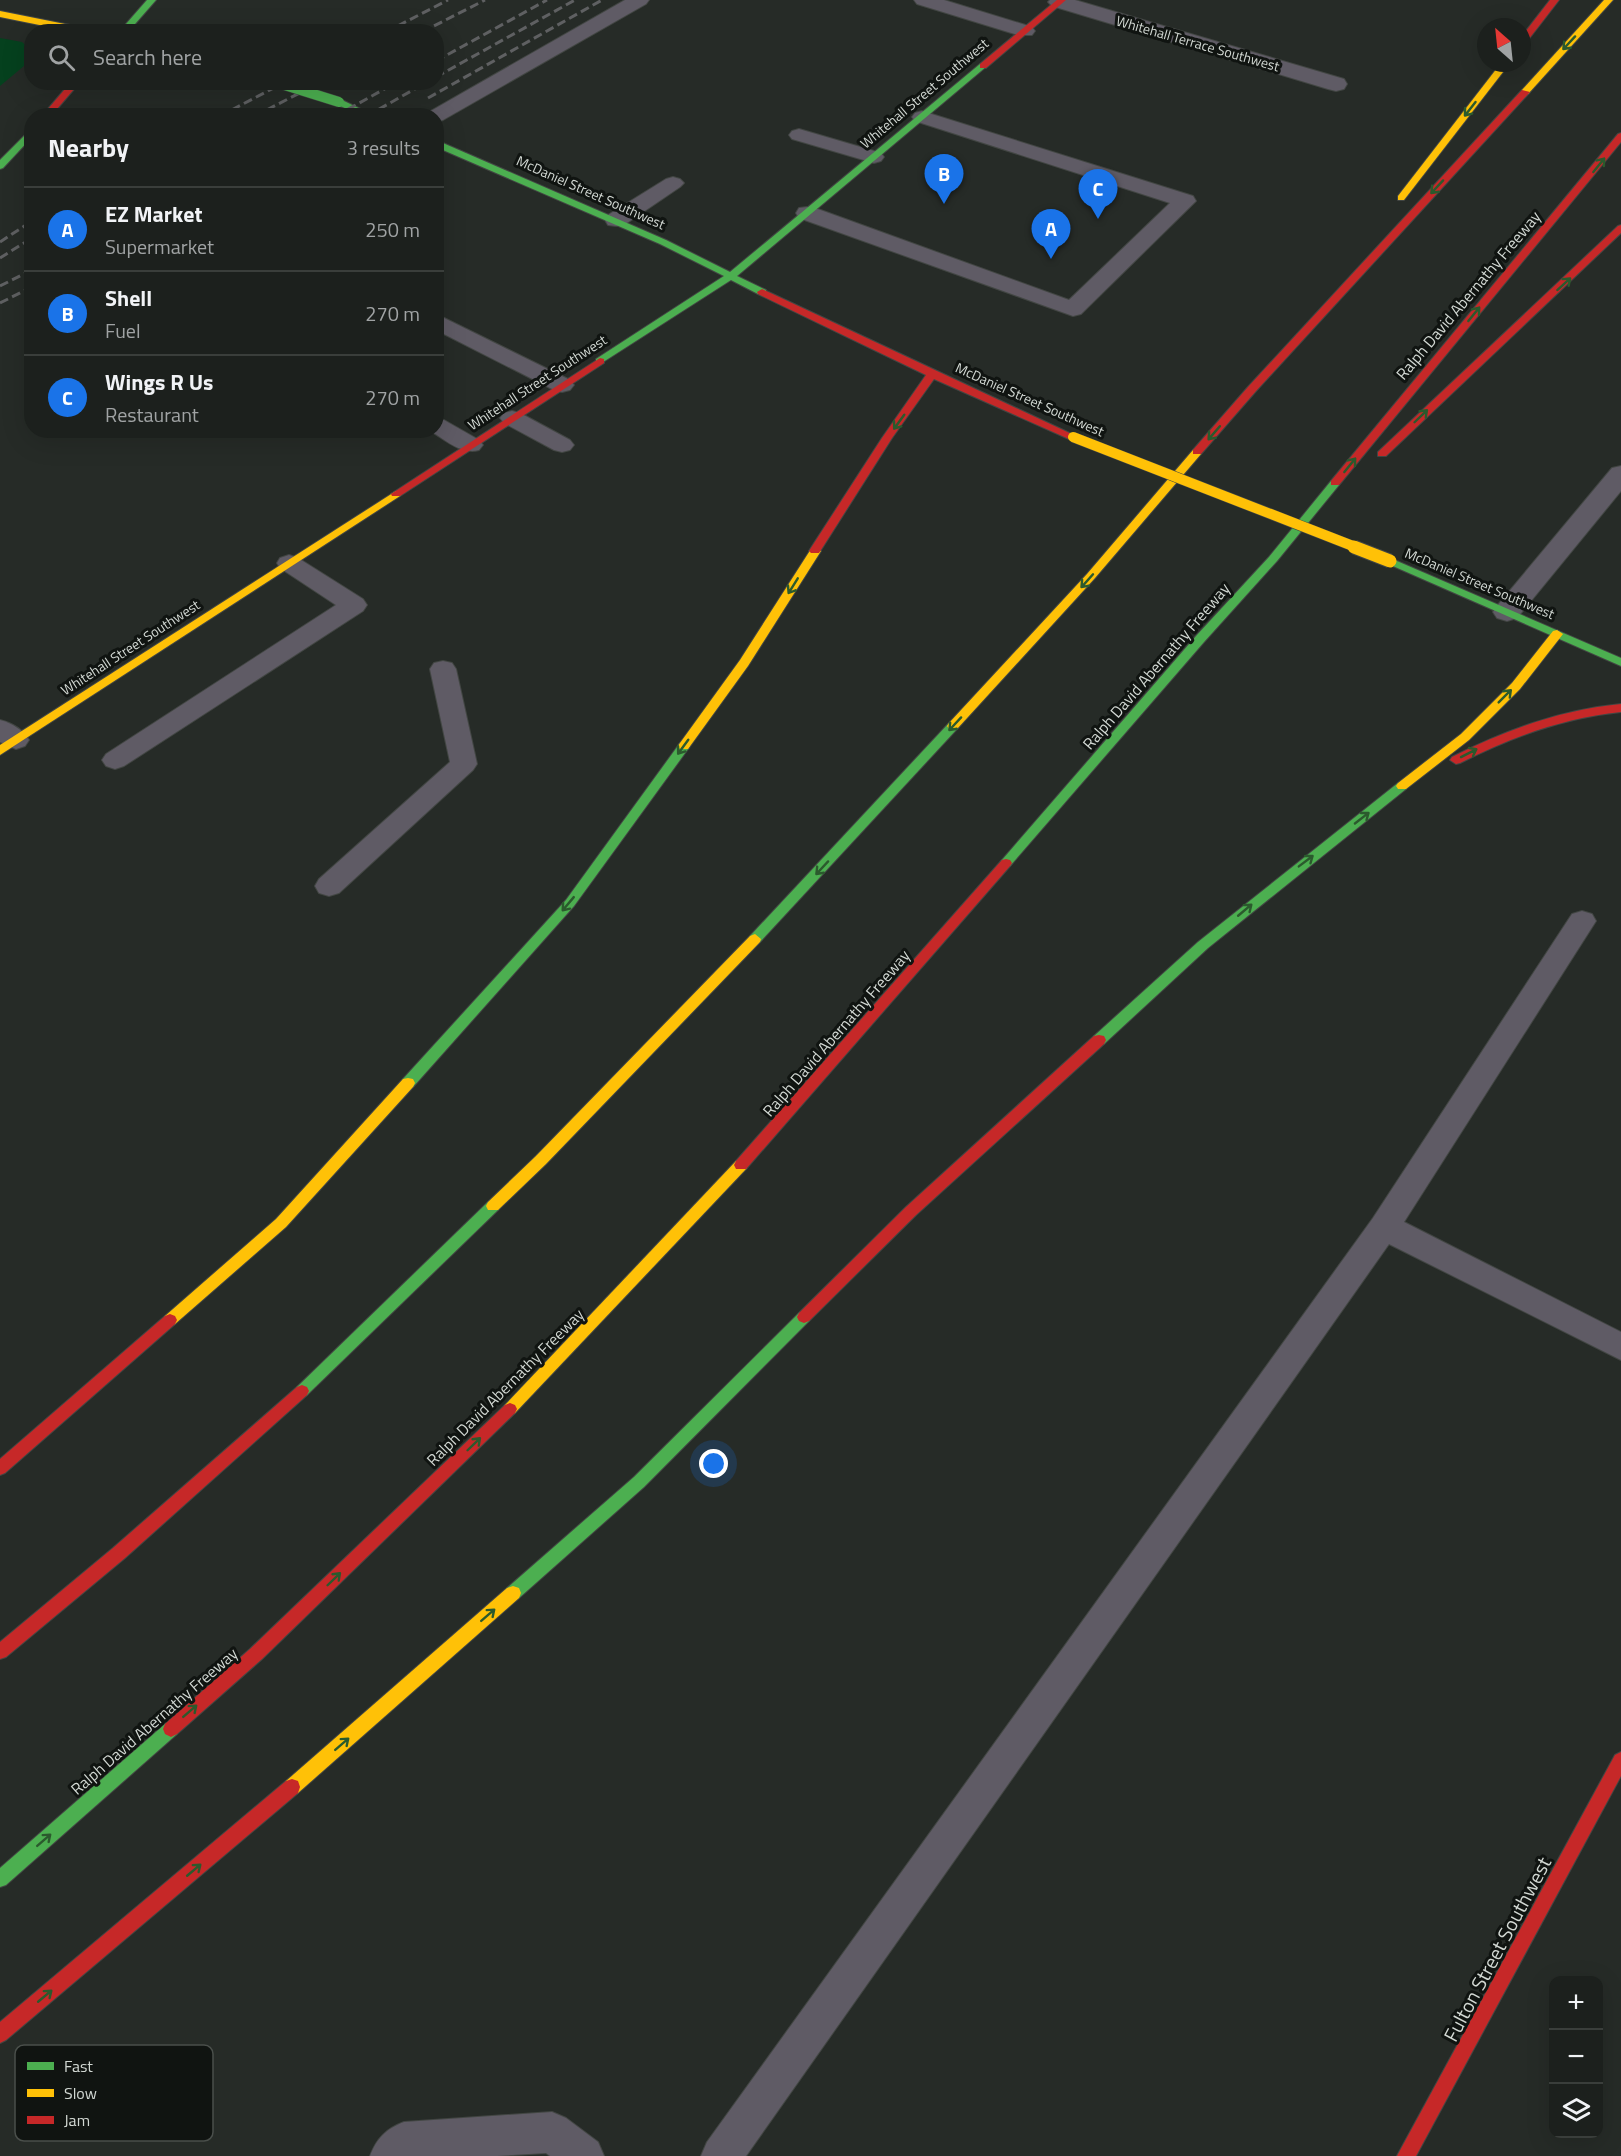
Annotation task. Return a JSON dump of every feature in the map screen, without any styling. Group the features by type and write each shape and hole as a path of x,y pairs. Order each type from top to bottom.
{"main road":[{"path":"130,24 152,0"},
{"path":"1531,31 1555,0"},
{"path":"0,1652 119,1553 305,1388 541,1160 789,903 1060,610 1252,389 1609,0"},
{"name":"Whitehall Street Southwest","path":"5,740 289,563 731,276 1061,1"},
{"path":"0,14 50,24"},
{"path":"1390,212 1499,72"},
{"path":"53,108 69,90"},
{"path":"301,90 353,108"},
{"name":"Ralph David Abernathy Freeway","path":"0,1879 256,1654 496,1423 706,1204 851,1042 1200,639 1273,559 1621,136"},
{"path":"0,166 24,140"},
{"name":"McDaniel Street Southwest","path":"444,146 616,220 932,374 1073,437 1390,561 1621,662"},
{"path":"1375,461 1621,228"},
{"path":"1252,389 1353,258"},
{"path":"0,1468 281,1222 570,903 744,663 887,438 932,374"},
{"path":"1273,559 1358,477"},
{"path":"0,2034 305,1776 639,1482 911,1211 1203,945 1287,876 1465,737 1516,686 1557,634"},
{"path":"1398,790 1486,744 1537,722 1586,710 1621,708"},
{"name":"Fulton Street Southwest","path":"1406,2156 1621,1760"}],"street":[{"name":"Whitehall Terrace Southwest","path":"1061,1 1336,84"},
{"path":"1507,612 1621,474"}],"lane":[{"path":"444,111 639,0"},
{"path":"924,0 1025,31"},
{"path":"807,213 1072,309 1185,201 922,117"},
{"path":"799,135 874,157"},
{"path":"616,220 673,183"},
{"path":"444,325 562,385"},
{"path":"512,418 562,445"},
{"path":"444,430 471,445"},
{"path":"115,760 354,605 289,563"},
{"path":"329,886 464,764 443,669"},
{"path":"721,2156 1384,1227 1582,921"},
{"path":"1384,1227 1621,1347"},
{"path":"390,2156 404,2142 552,2132 584,2156"}],"green space":[{"path":"0,38 22,42 24,44 24,66 0,86"}],"railway":[{"path":"402,24 448,0"},
{"path":"438,24 485,0"},
{"path":"444,57 547,0"},
{"path":"444,73 575,0"},
{"path":"444,89 602,0"},
{"path":"235,108 270,90"},
{"path":"271,108 305,90"},
{"path":"350,108 383,90"},
{"path":"381,108 413,90"},
{"path":"428,98 442,90"},
{"path":"0,242 24,226"},
{"path":"0,258 24,243"},
{"path":"0,286 24,274"},
{"path":"0,303 24,291"}],"traffic: fast":[{"path":"130,24 152,0"},
{"path":"600,361 731,276 983,66"},
{"path":"301,90 339,102"},
{"path":"339,102 353,108"},
{"path":"0,166 24,140"},
{"path":"444,146 663,242 762,292"},
{"path":"1006,863 1200,639 1273,559 1335,483"},
{"path":"1390,561 1621,662"},
{"path":"755,939 953,726"},
{"path":"408,1083 570,903 684,746"},
{"path":"1099,1040 1203,945 1402,786"},
{"path":"302,1391 493,1206"},
{"path":"513,1593 639,1482 804,1317"},
{"path":"0,1879 171,1729"}],"traffic: slow":[{"path":"1525,92 1609,0"},
{"path":"0,14 50,24"},
{"path":"1401,198 1499,72"},
{"path":"1073,437 1390,561"},
{"path":"953,726 1091,576 1197,452"},
{"path":"0,751 396,494"},
{"path":"684,746 744,663 815,551"},
{"path":"1402,786 1465,737 1516,686 1557,634"},
{"path":"493,1206 541,1160 755,939"},
{"path":"170,1320 281,1223 408,1083"},
{"path":"510,1409 741,1165"},
{"path":"292,1787 513,1593"}],"traffic: jam":[{"path":"983,66 1062,0"},
{"path":"1531,31 1555,0"},
{"path":"53,108 69,90"},
{"path":"1197,452 1525,92"},
{"path":"1335,483 1621,136"},
{"path":"1382,454 1621,228"},
{"path":"762,292 932,374 1073,437"},
{"path":"396,494 600,361"},
{"path":"815,551 887,438 932,374"},
{"path":"1456,760 1536,725 1577,714 1621,708"},
{"path":"741,1165 1006,863"},
{"path":"804,1317 911,1211 1099,1040"},
{"path":"0,1468 170,1320"},
{"path":"0,1652 119,1553 302,1391"},
{"path":"171,1729 256,1654 510,1409"},
{"path":"1406,2156 1621,1760"},
{"path":"0,2034 292,1787"}],"place":[{"name":"Shell","path":"944,204"},
{"name":"Wings R Us","path":"1098,219"},
{"name":"EZ Market","path":"1051,259"}]}
